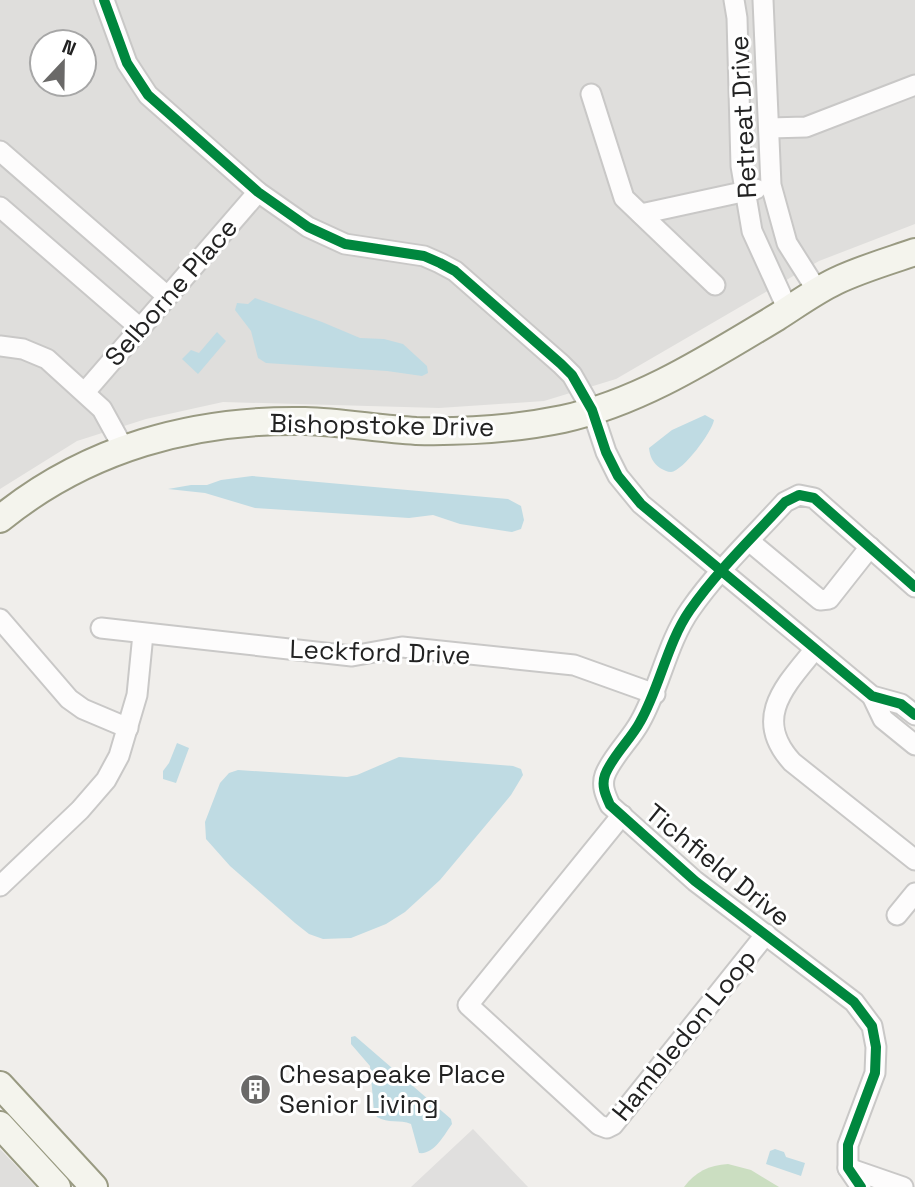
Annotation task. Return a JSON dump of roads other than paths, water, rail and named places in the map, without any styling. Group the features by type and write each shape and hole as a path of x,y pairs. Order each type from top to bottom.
{"street":[{"path":"104,0 127,63 148,95 168,115 258,192 307,227 326,237 360,247 424,256 455,271 572,375 592,410 606,452 618,476 641,504 723,569 872,696 901,704 915,715"},
{"name":"Retreat Drive","path":"734,0 737,18 741,166 745,191 752,231 788,310"},
{"name":"Retreat Drive","path":"763,0 771,186 787,243 818,292"},
{"path":"769,128 806,127 915,85"},
{"path":"590,93 624,198 715,285"},
{"path":"0,151 167,296"},
{"path":"641,214 771,186"},
{"name":"Selborne Place","path":"85,392 258,192"},
{"path":"0,206 140,328"},
{"name":"Bishopstoke Drive","path":"0,519 32,494 97,458 166,436 232,423 307,421 414,431 482,431 564,419 636,395 719,352 836,281 915,252"},
{"path":"0,346 23,349 47,359 102,409 124,449"},
{"name":"Tichfield Drive","path":"848,1168 848,1145 875,1073 877,1047 872,1026 854,1002 695,881 610,806 603,789 605,775 640,723 655,694 678,630 690,611 723,569 785,502 799,495 814,498 870,547"},
{"path":"749,541 820,600 829,599 870,547 915,587"},
{"path":"1,613 69,699 83,709 128,727"},
{"name":"Leckford Drive","path":"101,628 352,656 402,647 574,665 655,694"},
{"path":"0,886 80,810 106,780 119,756 137,695 143,634"},
{"path":"815,649 782,694 775,711 774,736 792,762 915,860"},
{"path":"872,696 883,719 915,744"},
{"name":"Hambledon Loop","path":"621,815 468,1005 599,1125 607,1128 613,1125 766,934"},
{"path":"897,915 915,893"},
{"path":"0,1085 94,1187"},
{"path":"0,1125 57,1187"},
{"path":"848,1168 861,1187"},
{"path":"848,1168 903,1187"}],"water":[{"path":"255,298 360,338 384,339 403,344 427,366 428,373 422,376 266,363 258,358 251,331 235,310 237,303 248,304"},
{"path":"217,332 226,341 198,374 182,359 191,350 199,353"},
{"path":"705,415 714,420 712,426 682,465 671,472 652,460 649,448 672,430"},
{"path":"252,476 508,499 521,506 524,520 521,529 512,532 460,524 433,515 409,518 255,508 205,493 168,489"},
{"path":"177,743 189,748 176,783 163,779 163,771"},
{"path":"399,757 513,766 521,769 523,775 511,795 440,880 405,912 386,924 351,938 323,939 309,934 230,866 206,839 205,822 220,783 229,773 238,770 347,777"},
{"path":"355,1036 451,1119 452,1124 429,1151 419,1153 411,1124 377,1117 374,1111 370,1066 351,1044 351,1037"},
{"path":"775,1149 784,1152 786,1157 805,1163 801,1176 766,1164 770,1151"}],"place":[{"name":"Chesapeake Place Senior Living","path":"256,1089"}]}
